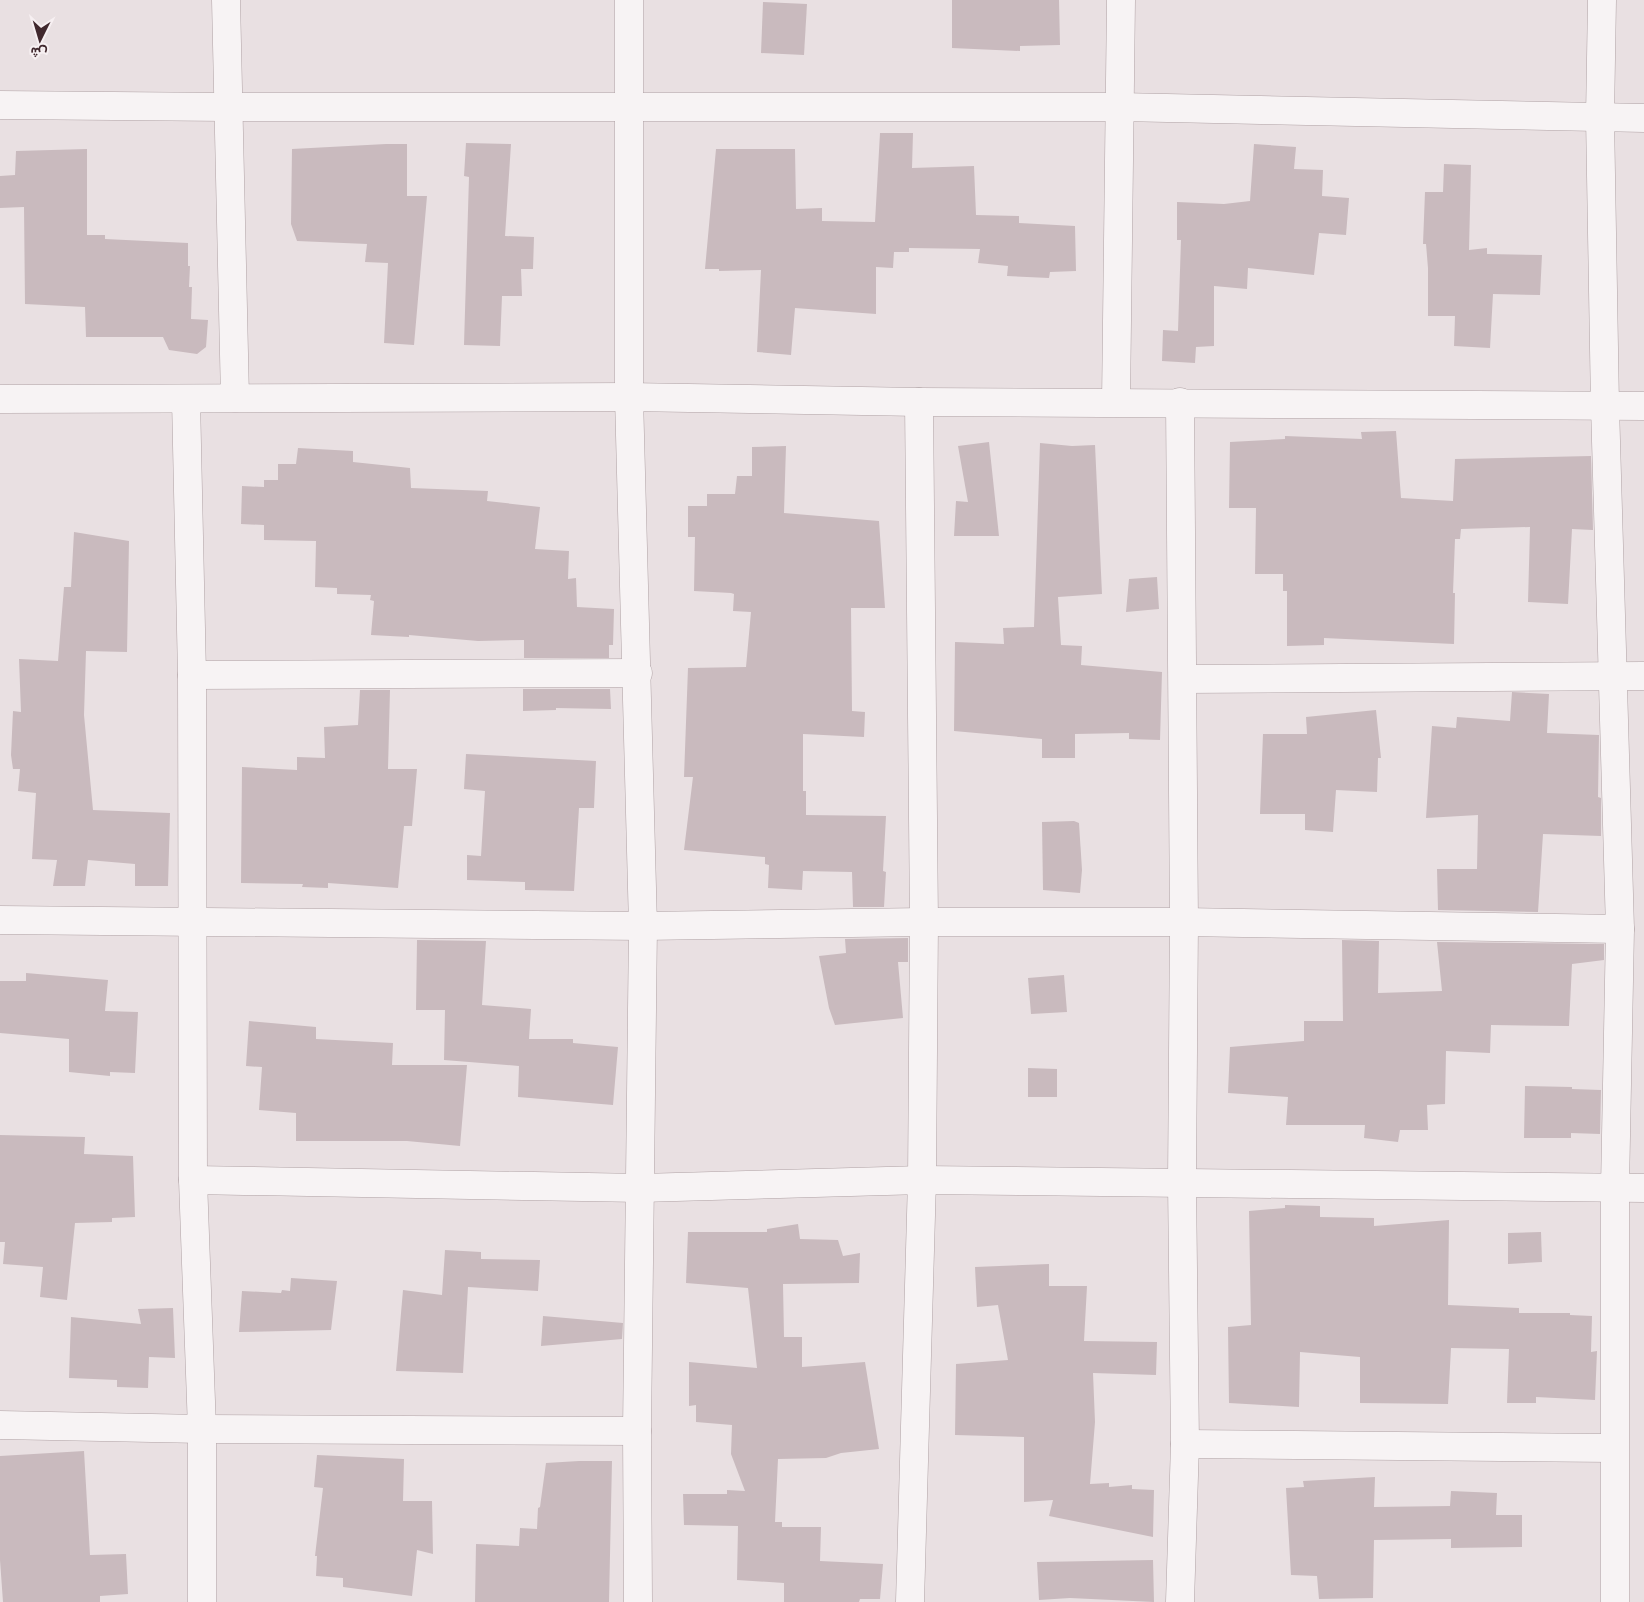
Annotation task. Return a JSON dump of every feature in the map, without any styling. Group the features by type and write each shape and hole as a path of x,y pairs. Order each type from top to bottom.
{"street":[{"path":"226,0 235,398"},
{"path":"629,0 628,397 638,673 643,926 637,1431 638,1602"},
{"path":"1116,402 1121,0"},
{"path":"1602,0 1600,117 1605,406 1620,929 1614,1448 1615,1602"},
{"path":"0,105 228,107 1120,106 1644,118"},
{"path":"0,399 186,400 235,398 628,397 919,402 1644,406"},
{"path":"186,400 192,675 193,1180 202,1429 202,1602"},
{"path":"910,1602 922,1180 924,922 919,402"},
{"path":"1180,402 1184,922 1182,1182 1185,1444 1180,1602"},
{"path":"192,675 638,673"},
{"path":"1183,679 1644,676"},
{"path":"0,920 643,926 924,922 1184,922 1620,929"},
{"path":"193,1180 641,1188 922,1180 1644,1188"},
{"path":"0,1425 202,1429 637,1431"},
{"path":"1185,1444 1614,1448"}],"building":[{"path":"952,0 1059,0 1060,45 1020,46 1020,51 952,48"},
{"path":"763,2 807,4 804,55 761,53"},
{"path":"880,133 913,133 912,168 974,166 976,215 1019,216 1019,223 1075,226 1076,271 1050,272 1049,278 1007,276 1008,266 978,263 980,249 909,248 909,252 894,252 893,268 876,267 876,314 795,308 791,355 757,352 761,270 719,271 719,269 705,269 716,149 795,149 796,209 822,208 822,221 875,222"},
{"path":"466,143 511,144 505,236 534,237 533,269 521,269 522,296 502,296 500,346 464,345 469,177 464,176"},
{"path":"407,144 407,196 427,196 414,345 384,343 388,263 365,262 367,244 297,241 291,224 292,149"},
{"path":"1254,144 1296,147 1294,169 1323,170 1322,196 1349,198 1346,235 1319,233 1314,275 1248,268 1247,289 1214,286 1214,346 1196,347 1195,363 1162,361 1163,330 1178,331 1181,240 1177,240 1177,202 1224,204 1250,201"},
{"path":"87,149 87,235 105,235 105,239 188,243 189,287 192,287 191,319 208,320 206,347 197,354 169,350 163,337 86,337 85,307 25,304 24,207 0,208 0,176 15,175 16,151"},
{"path":"1444,164 1471,165 1469,250 1487,248 1487,254 1542,255 1540,295 1493,294 1490,348 1454,346 1455,316 1428,316 1428,268 1426,244 1423,244 1425,192 1443,192"},
{"path":"1396,431 1401,498 1453,501 1455,459 1591,456 1593,530 1572,529 1568,604 1528,602 1530,527 1461,529 1460,539 1455,539 1454,644 1324,638 1324,645 1287,646 1287,591 1283,591 1283,574 1255,574 1256,508 1229,508 1230,442 1285,439 1285,436 1362,439 1361,432"},
{"path":"989,442 999,536 954,536 956,501 968,502 958,446"},
{"path":"1040,443 1072,446 1095,445 1102,594 1058,597 1061,645 1082,646 1081,665 1162,672 1160,740 1129,739 1129,733 1075,734 1075,758 1042,758 1042,739 954,731 955,642 1004,644 1003,628 1034,627"},
{"path":"786,446 784,513 879,521 885,608 851,608 852,711 865,712 864,737 803,734 803,791 806,791 806,815 886,816 883,871 886,872 884,907 853,907 852,872 803,871 802,890 768,888 769,865 765,864 765,857 684,850 693,777 684,777 688,668 746,667 751,612 733,611 734,594 694,591 695,537 688,537 688,506 707,506 707,494 735,494 737,476 752,476 752,447"},
{"path":"298,448 353,451 353,462 410,468 411,488 488,491 487,501 540,507 535,549 569,551 568,579 576,578 577,607 614,609 613,645 609,645 609,658 524,658 524,640 478,641 409,635 409,637 371,635 374,601 370,600 371,595 337,594 337,588 315,587 316,541 264,540 264,525 241,524 242,486 264,487 264,480 278,480 278,464 296,464"},
{"path":"74,532 129,541 127,652 86,651 84,715 93,810 170,813 168,886 135,886 135,864 88,860 85,886 53,886 57,860 32,859 36,793 18,791 20,769 13,769 11,755 13,711 21,712 19,659 58,661 64,587 71,587"},
{"path":"1157,577 1159,609 1126,612 1129,579"},
{"path":"523,689 610,689 611,709 556,708 556,710 523,711"},
{"path":"360,690 390,690 388,769 417,769 412,826 404,826 398,888 328,883 328,888 302,887 303,884 241,883 242,767 297,770 297,757 325,758 324,727 358,725"},
{"path":"1512,692 1549,694 1547,733 1599,735 1598,797 1601,798 1601,836 1543,834 1538,912 1438,910 1437,869 1477,869 1478,815 1426,818 1432,726 1456,728 1457,717 1510,721"},
{"path":"1376,710 1381,758 1378,758 1377,792 1336,790 1333,832 1305,830 1305,814 1260,814 1263,734 1307,734 1306,717"},
{"path":"466,754 596,761 594,808 579,808 574,891 525,890 525,882 467,880 467,855 481,856 485,791 464,789"},
{"path":"1074,821 1079,823 1082,870 1080,893 1043,890 1042,822"},
{"path":"908,938 908,962 898,962 903,1018 835,1025 829,1008 819,956 846,953 845,939"},
{"path":"417,940 486,941 482,1005 531,1009 529,1039 573,1039 573,1043 618,1047 613,1105 518,1097 519,1066 444,1060 445,1010 416,1010"},
{"path":"1342,940 1379,941 1378,993 1442,991 1437,942 1604,944 1604,960 1572,964 1569,1026 1491,1025 1490,1053 1446,1051 1445,1104 1427,1105 1428,1130 1400,1130 1398,1142 1364,1138 1365,1125 1286,1125 1288,1097 1228,1093 1230,1047 1304,1041 1304,1021 1343,1021"},
{"path":"26,973 108,980 105,1011 138,1012 135,1073 110,1072 110,1076 69,1072 69,1039 0,1033 0,981 26,981"},
{"path":"1064,975 1067,1012 1031,1014 1028,978"},
{"path":"249,1021 316,1027 316,1039 393,1043 392,1065 467,1065 460,1146 407,1141 296,1141 296,1113 259,1110 262,1067 246,1066"},
{"path":"1028,1068 1057,1069 1057,1097 1028,1097"},
{"path":"1525,1086 1601,1090 1600,1134 1571,1133 1571,1138 1524,1138"},
{"path":"0,1135 85,1137 84,1154 133,1156 135,1217 112,1218 112,1222 75,1223 67,1300 40,1297 43,1267 3,1264 5,1242 0,1242"},
{"path":"1285,1205 1320,1206 1320,1217 1374,1218 1374,1226 1449,1220 1448,1305 1519,1308 1519,1313 1570,1313 1570,1315 1592,1316 1591,1352 1597,1351 1595,1400 1536,1397 1536,1403 1507,1403 1509,1349 1451,1348 1448,1404 1360,1403 1360,1357 1300,1352 1299,1407 1229,1403 1228,1327 1251,1325 1249,1211 1285,1208"},
{"path":"798,1224 800,1239 838,1240 843,1256 860,1253 859,1283 783,1284 784,1337 802,1337 802,1367 865,1362 879,1449 841,1453 826,1458 778,1459 775,1522 782,1522 782,1527 821,1527 820,1561 883,1564 880,1599 860,1599 859,1602 784,1602 784,1583 737,1580 738,1526 684,1525 683,1494 727,1494 727,1490 745,1491 731,1454 732,1425 696,1422 696,1405 689,1406 689,1362 757,1368 748,1288 686,1283 688,1232 767,1232 767,1229"},
{"path":"1541,1232 1542,1262 1508,1264 1508,1233"},
{"path":"445,1250 481,1252 481,1259 540,1260 538,1291 468,1287 463,1373 396,1371 403,1290 442,1295"},
{"path":"1049,1264 1049,1286 1087,1286 1084,1341 1157,1342 1156,1375 1093,1373 1095,1422 1090,1484 1109,1483 1109,1487 1132,1485 1132,1489 1154,1490 1153,1537 1049,1516 1053,1500 1024,1502 1024,1437 955,1435 956,1364 1008,1360 998,1305 977,1307 975,1267"},
{"path":"291,1278 337,1281 331,1330 239,1332 242,1291 281,1293 282,1290 290,1291"},
{"path":"173,1308 175,1358 149,1357 148,1388 117,1387 117,1380 69,1378 71,1317 141,1324 138,1309"},
{"path":"543,1316 623,1323 622,1339 541,1346"},
{"path":"84,1451 90,1555 126,1554 128,1594 100,1596 100,1602 3,1602 0,1560 0,1456"},
{"path":"317,1455 404,1459 403,1501 432,1501 433,1554 417,1550 412,1596 343,1587 343,1578 316,1576 317,1556 315,1556 323,1488 314,1487"},
{"path":"612,1461 609,1602 475,1602 476,1544 519,1546 520,1528 537,1529 538,1508 540,1507 546,1463"},
{"path":"1375,1477 1374,1507 1450,1506 1451,1491 1497,1493 1496,1515 1522,1515 1522,1547 1451,1548 1451,1539 1374,1540 1373,1598 1319,1599 1317,1576 1291,1575 1286,1488 1304,1487 1303,1481"},
{"path":"1153,1560 1154,1602 1070,1598 1039,1600 1037,1562"}]}
